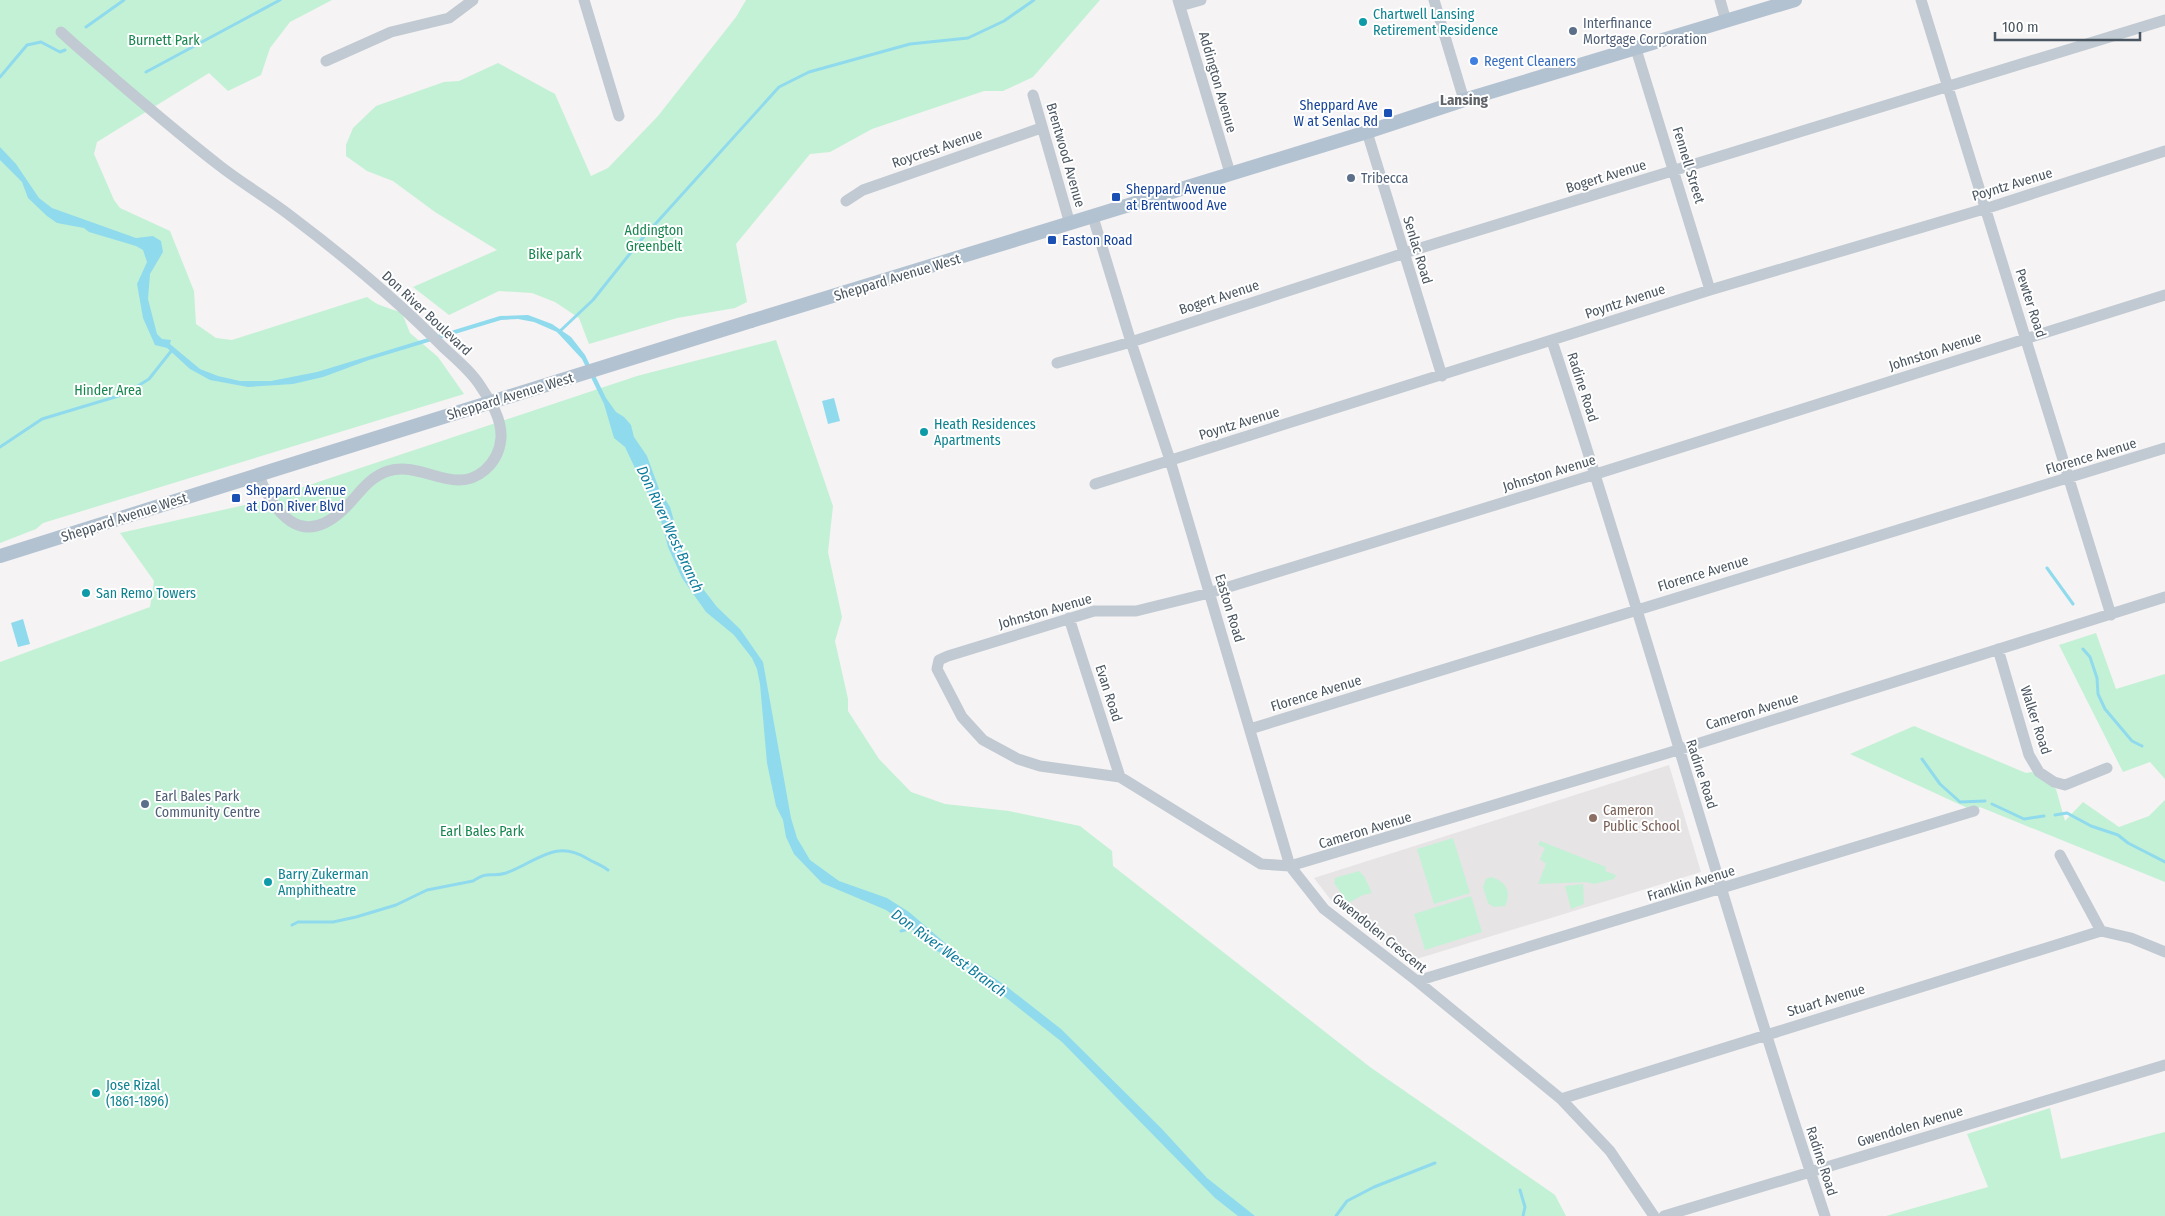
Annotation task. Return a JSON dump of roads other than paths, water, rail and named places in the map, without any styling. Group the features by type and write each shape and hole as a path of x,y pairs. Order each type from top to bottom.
{"main road":[{"name":"Sheppard Avenue West","path":"0,556 258,474 1367,132 1464,100 1636,50 1795,0"}],"street":[{"path":"326,61 391,32 450,18 473,0"},
{"path":"584,0 619,116"},
{"path":"1179,3 1201,0"},
{"path":"1434,0 1464,100"},
{"path":"1720,0 1726,21"},
{"name":"Pewter Road","path":"1921,0 2111,615"},
{"name":"Addington Avenue","path":"1179,3 1230,173"},
{"name":"Bogert Avenue","path":"1057,363 1131,342 1403,253 2165,20"},
{"name":"Don River Boulevard","path":"61,32 149,110 222,168 291,216 357,268 419,322 480,385 499,418 501,438 497,455 479,475 459,481 407,470 390,470 369,481 329,521 317,525 297,525 282,517 266,492 258,474"},
{"name":"Fennell Street","path":"1636,50 1675,170 1710,290"},
{"name":"Brentwood Avenue","path":"1033,95 1070,224"},
{"name":"Roycrest Avenue","path":"846,202 863,190 1041,128"},
{"name":"Senlac Road","path":"1367,132 1442,376"},
{"name":"Poyntz Avenue","path":"1095,484 1710,290 1986,208 2165,151"},
{"name":"Easton Road","path":"1093,216 1131,342 1170,460 1290,866"},
{"name":"Johnston Avenue","path":"1120,777 1040,766 1018,759 983,740 962,717 937,669 938,660 1094,610 1136,610 1209,592 1596,474 2165,295"},
{"name":"Radine Road","path":"1552,341 1596,474 1678,750 1825,1216"},
{"name":"Florence Avenue","path":"1250,729 2165,448"},
{"name":"Cameron Avenue","path":"1290,866 1678,750 2165,598"},
{"name":"Evan Road","path":"1069,618 1120,777"},
{"name":"Walker Road","path":"1998,649 2030,755 2038,772 2054,782 2065,785 2107,768"},
{"path":"1120,777 1261,864 1290,866"},
{"name":"Franklin Avenue","path":"1417,981 1974,811"},
{"path":"2060,855 2101,931 2131,938 2165,952"},
{"name":"Gwendolen Crescent","path":"1290,866 1324,909 1417,981 1561,1099 1610,1151 1654,1216"},
{"name":"Stuart Avenue","path":"1561,1099 2101,931"},
{"name":"Gwendolen Avenue","path":"1664,1216 2165,1065"}],"water":[{"name":"Don River West Branch","path":"0,147 16,164 39,198 52,208 136,238 153,236 161,241 163,252 150,274 148,299 157,334 162,339 171,340 170,344 200,369 218,376 240,381 271,381 317,372 500,316 528,315 552,324 571,337 585,355 606,398 616,412 631,425 634,437 647,456 659,489 670,507 685,559 697,581 717,607 740,629 763,662 791,818 797,838 810,860 839,881 887,898 909,912 959,955 1006,986 1061,1029 1161,1128 1207,1178 1255,1216 1238,1216 1215,1198 1062,1042 977,975 932,948 905,923 886,910 822,883 794,854 786,837 783,820 776,806 767,763 757,669 752,658 734,635 706,612 682,578 668,547 659,513 625,447 614,438 604,404 582,359 557,332 534,322 518,319 501,320 369,360 323,377 293,384 248,387 210,380 190,369 167,348 155,345 143,318 137,284 147,262 143,250 136,246 89,232 84,228 57,223 47,216 28,198 22,182 0,160"},
{"path":"834,398 840,421 828,424 822,401"},
{"path":"23,619 30,644 18,647 11,623"}],"waterway":[{"path":"86,27 124,0"},
{"path":"146,72 280,0"},
{"path":"559,332 593,300 640,241 779,87 809,72 910,44 968,38 1004,21 1034,0"},
{"path":"0,77 27,45 41,42 60,52 65,50"},
{"path":"0,447 42,419 125,394 149,379 172,350"},
{"path":"2047,568 2073,604"},
{"path":"2083,649 2090,657 2097,678 2098,694 2105,709 2132,741 2142,746"},
{"path":"1922,759 1940,784 1960,802 1985,801"},
{"path":"1992,804 2024,819 2044,816"},
{"path":"2055,815 2067,813 2091,826 2118,835 2128,843 2165,862"},
{"path":"292,925 298,922 333,922 356,917 396,905 427,890 473,881 487,875 506,873 556,851 576,853 608,870"},
{"name":"Don River West Branch","path":"901,931 913,928"},
{"path":"1336,1216 1347,1201 1374,1187 1435,1163"},
{"path":"1520,1190 1525,1207 1523,1216"}],"place":[{"name":"Chartwell Lansing Retirement Residence","path":"1363,22"},
{"name":"Interfinance Mortgage Corporation","path":"1573,31"},
{"name":"Regent Cleaners","path":"1474,61"},
{"name":"Sheppard Ave W at Senlac Rd","path":"1388,113"},
{"name":"Tribecca","path":"1351,178"},
{"name":"Sheppard Avenue at Brentwood Ave","path":"1116,197"},
{"name":"Easton Road","path":"1052,240"},
{"name":"Heath Residences Apartments","path":"924,432"},
{"name":"Sheppard Avenue at Don River Blvd","path":"236,498"},
{"name":"San Remo Towers","path":"86,593"},
{"name":"Earl Bales Park Community Centre","path":"145,804"},
{"name":"Cameron Public School","path":"1593,818"},
{"name":"Barry Zukerman Amphitheatre","path":"268,882"},
{"name":"Jose Rizal (1861-1896)","path":"96,1093"}],"district":[{"name":"Lansing","path":"1464,100"}],"park label":[{"name":"Burnett Park","path":"164,40"},
{"name":"Addington Greenbelt","path":"654,238"},
{"name":"Bike park","path":"555,254"},
{"name":"Hinder Area","path":"108,390"},
{"name":"Earl Bales Park","path":"482,831"}]}
